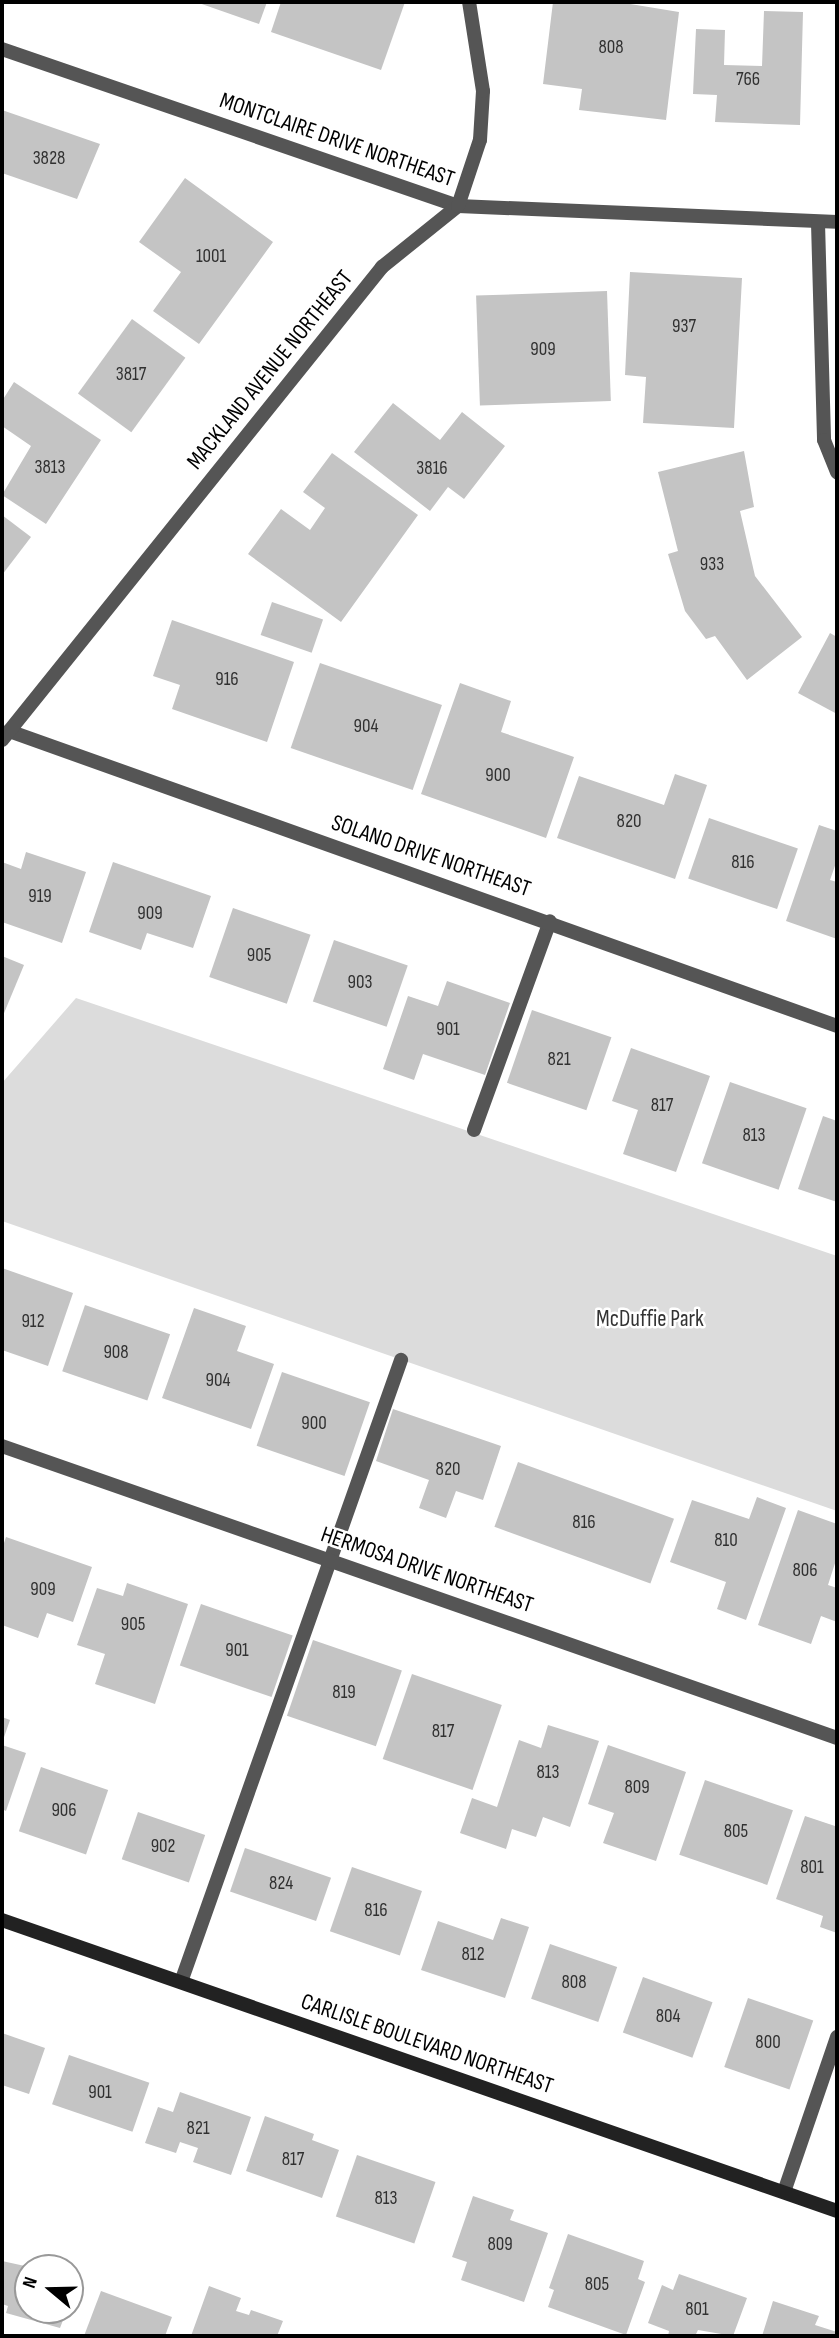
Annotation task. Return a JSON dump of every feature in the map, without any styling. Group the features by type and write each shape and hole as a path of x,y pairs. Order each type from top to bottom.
{"main road":[{"name":"CARLISLE BOULEVARD NORTHEAST","path":"2,1920 837,2211"}],"street":[{"path":"458,206 480,140 483,91 469,2"},
{"name":"MONTCLAIRE DRIVE NORTHEAST","path":"2,49 458,206 837,222"},
{"name":"MACKLAND AVENUE NORTHEAST","path":"5,735 382,267 458,206"},
{"path":"818,223 824,440 837,472"},
{"name":"SOLANO DRIVE NORTHEAST","path":"5,735 550,921 837,1026"},
{"path":"474,1130 550,921"},
{"path":"181,1982 401,1360"},
{"name":"HERMOSA DRIVE NORTHEAST","path":"2,1446 837,1738"},
{"path":"784,2192 837,2038"}],"green space":[{"name":"McDuffie Park","path":"76,998 837,1256 837,1511 2,1221 2,1083"}],"building":[{"path":"196,2 267,2 259,24"},
{"path":"281,2 405,2 381,70 271,32"},
{"path":"553,2 618,2 679,12 666,120 579,110 582,89 543,84"},
{"path":"764,11 803,12 800,125 715,122 717,95 693,94 696,29 725,30 724,65 762,66"},
{"path":"2,110 100,144 77,199 2,173"},
{"path":"185,178 273,242 199,344 153,311 181,272 139,242"},
{"path":"630,272 742,278 734,428 643,423 646,377 625,375"},
{"path":"607,291 611,401 480,406 476,296"},
{"path":"132,319 185,358 131,432 78,393"},
{"path":"14,382 101,440 46,524 2,495 31,446 2,426 2,401"},
{"path":"393,403 440,440 462,412 505,446 464,499 448,487 430,511 354,452"},
{"path":"744,451 754,507 740,511 755,576 802,637 747,680 715,636 706,639 685,611 668,554 678,551 658,472"},
{"path":"332,453 418,515 341,622 248,554 281,509 310,530 325,508 303,492"},
{"path":"2,515 31,537 2,575"},
{"path":"272,602 323,620 312,653 261,635"},
{"path":"172,620 294,662 267,742 172,709 180,685 153,676"},
{"path":"830,633 837,637 837,714 798,693"},
{"path":"320,663 442,705 413,790 291,748"},
{"path":"460,683 511,701 501,732 574,757 546,838 421,794"},
{"path":"675,774 707,785 675,879 557,838 579,776 664,805"},
{"path":"709,818 798,849 777,909 688,879"},
{"path":"819,825 837,831 837,860 830,880 837,882 837,939 786,921"},
{"path":"26,852 86,872 62,943 2,922 2,862 21,869"},
{"path":"113,862 211,896 193,948 147,933 141,950 89,932"},
{"path":"233,908 311,935 287,1004 209,977"},
{"path":"334,940 408,965 387,1027 313,1001"},
{"path":"2,956 24,965 2,1018"},
{"path":"447,981 510,1003 485,1075 423,1054 414,1080 383,1069 408,996 438,1006"},
{"path":"532,1010 611,1037 586,1110 507,1083"},
{"path":"631,1048 710,1076 676,1172 623,1154 638,1110 612,1101"},
{"path":"730,1082 807,1108 779,1190 702,1163"},
{"path":"823,1116 837,1121 837,1202 798,1189"},
{"path":"2,1268 73,1293 48,1366 2,1350"},
{"path":"85,1305 170,1334 147,1400 62,1371"},
{"path":"194,1308 246,1326 237,1351 274,1364 251,1429 162,1398"},
{"path":"282,1372 370,1402 345,1476 257,1446"},
{"path":"393,1409 501,1446 483,1500 456,1491 446,1518 419,1508 429,1480 376,1461"},
{"path":"518,1462 674,1519 650,1584 494,1527"},
{"path":"757,1497 786,1508 746,1620 717,1609 726,1582 670,1562 692,1500 749,1519"},
{"path":"798,1510 837,1524 837,1557 828,1585 837,1588 837,1622 821,1616 811,1644 758,1625"},
{"path":"6,1537 92,1567 73,1622 47,1613 38,1638 2,1625 2,1549"},
{"path":"127,1583 188,1604 155,1704 95,1684 105,1654 77,1645 97,1588 123,1596"},
{"path":"201,1604 293,1636 272,1697 180,1665"},
{"path":"313,1640 402,1671 376,1746 287,1716"},
{"path":"412,1674 502,1705 473,1790 383,1759"},
{"path":"2,1717 10,1720 2,1743"},
{"path":"548,1725 599,1741 570,1827 543,1817 536,1837 512,1829 506,1849 460,1833 472,1798 497,1807 519,1740 541,1748"},
{"path":"2,1745 26,1753 6,1811 2,1809"},
{"path":"608,1745 686,1772 656,1861 603,1843 614,1813 588,1804"},
{"path":"41,1767 108,1790 86,1854 19,1831"},
{"path":"705,1780 793,1810 767,1885 679,1855"},
{"path":"138,1812 205,1835 189,1882 122,1859"},
{"path":"805,1816 835,1826 837,1933 820,1927 823,1916 776,1899"},
{"path":"245,1848 331,1878 316,1921 230,1891"},
{"path":"352,1867 422,1891 400,1955 330,1931"},
{"path":"501,1918 529,1927 505,1998 421,1970 438,1921 493,1940"},
{"path":"550,1944 617,1967 598,2022 531,1999"},
{"path":"643,1977 713,2002 692,2058 623,2032"},
{"path":"748,1998 813,2020 789,2089 724,2067"},
{"path":"2,2033 45,2048 29,2094 2,2085"},
{"path":"69,2055 149,2083 132,2132 52,2104"},
{"path":"180,2092 251,2117 231,2175 193,2162 198,2148 180,2142 176,2153 145,2143 158,2107 173,2112"},
{"path":"265,2116 314,2134 312,2140 339,2150 322,2198 246,2171"},
{"path":"357,2155 435,2182 414,2243 336,2216"},
{"path":"473,2196 514,2210 510,2220 548,2233 524,2302 461,2280 467,2262 452,2257"},
{"path":"568,2234 644,2261 638,2279 645,2282 626,2335 548,2307 554,2290 549,2288"},
{"path":"2,2261 14,2264 14,2315 6,2313 8,2306 2,2304"},
{"path":"679,2274 747,2298 733,2336 698,2330 695,2336 668,2336 669,2331 648,2323 662,2285 673,2290"},
{"path":"209,2286 241,2298 236,2311 249,2315 251,2310 283,2321 277,2336 191,2336"},
{"path":"101,2291 172,2317 165,2336 84,2336"},
{"path":"773,2301 819,2316 815,2325 837,2332 837,2336 762,2336"},
{"path":"46,2324 62,2324 60,2328"}]}
